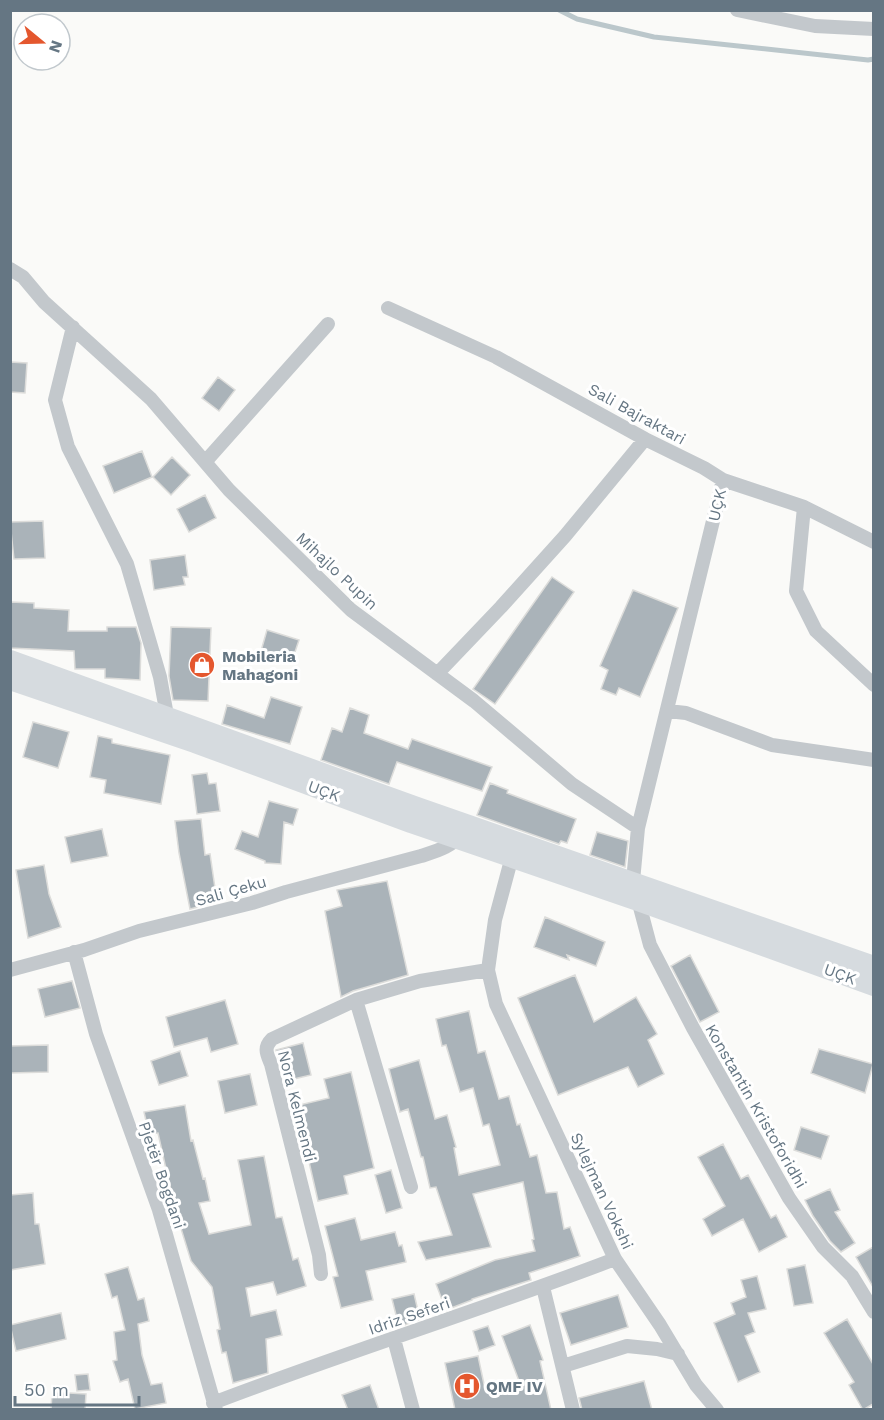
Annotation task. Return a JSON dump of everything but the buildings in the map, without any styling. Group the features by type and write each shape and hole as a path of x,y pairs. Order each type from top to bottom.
{"main road":[{"name":"UÇK","path":"10,660 168,726 514,850 638,901 873,986"},
{"name":"UÇK","path":"10,680 168,726"},
{"name":"UÇK","path":"514,850 633,881 873,966"}],"street":[{"path":"737,10 815,26 873,29"},
{"name":"Mihajlo Pupin","path":"10,269 23,277 44,302 151,399 229,490 351,610 474,701 572,784 638,828"},
{"name":"Sali Bajraktari","path":"388,308 496,357 723,480 804,507 873,542"},
{"path":"205,462 328,324"},
{"path":"73,327 55,400 68,447 127,564 160,677 168,726"},
{"path":"437,674 501,608 565,536 645,439"},
{"name":"UÇK","path":"638,901 633,881 638,828 723,480"},
{"path":"804,507 796,591 816,631 873,685"},
{"path":"668,711 686,713 772,745 873,760"},
{"name":"Sali Çeku","path":"10,970 139,931 252,903 421,856 439,850 461,831"},
{"name":"Sylejman Vokshi","path":"514,850 495,920 488,970 496,1004 615,1259 696,1384 717,1410"},
{"name":"Konstantin Kristoforidhi","path":"638,901 650,945 693,1028 789,1198 823,1247 852,1276 873,1312"},
{"name":"Pjetër Bogdani","path":"74,952 96,1034 159,1210 214,1406"},
{"path":"411,1187 356,1000 420,981 488,970"},
{"name":"Nora Kelmendi","path":"321,1274 319,1255 266,1046 272,1039 356,1000"},
{"name":"Idriz Seferi","path":"214,1406 294,1372 543,1287 615,1259"},
{"path":"543,1287 573,1410"},
{"path":"394,1339 413,1410"},
{"path":"563,1366 627,1346 678,1354"}],"waterway":[{"path":"559,10 577,19 654,37 874,59"}],"place":[{"name":"Mobileria Mahagoni","path":"202,665"},
{"name":"QMF IV","path":"467,1386"}]}
